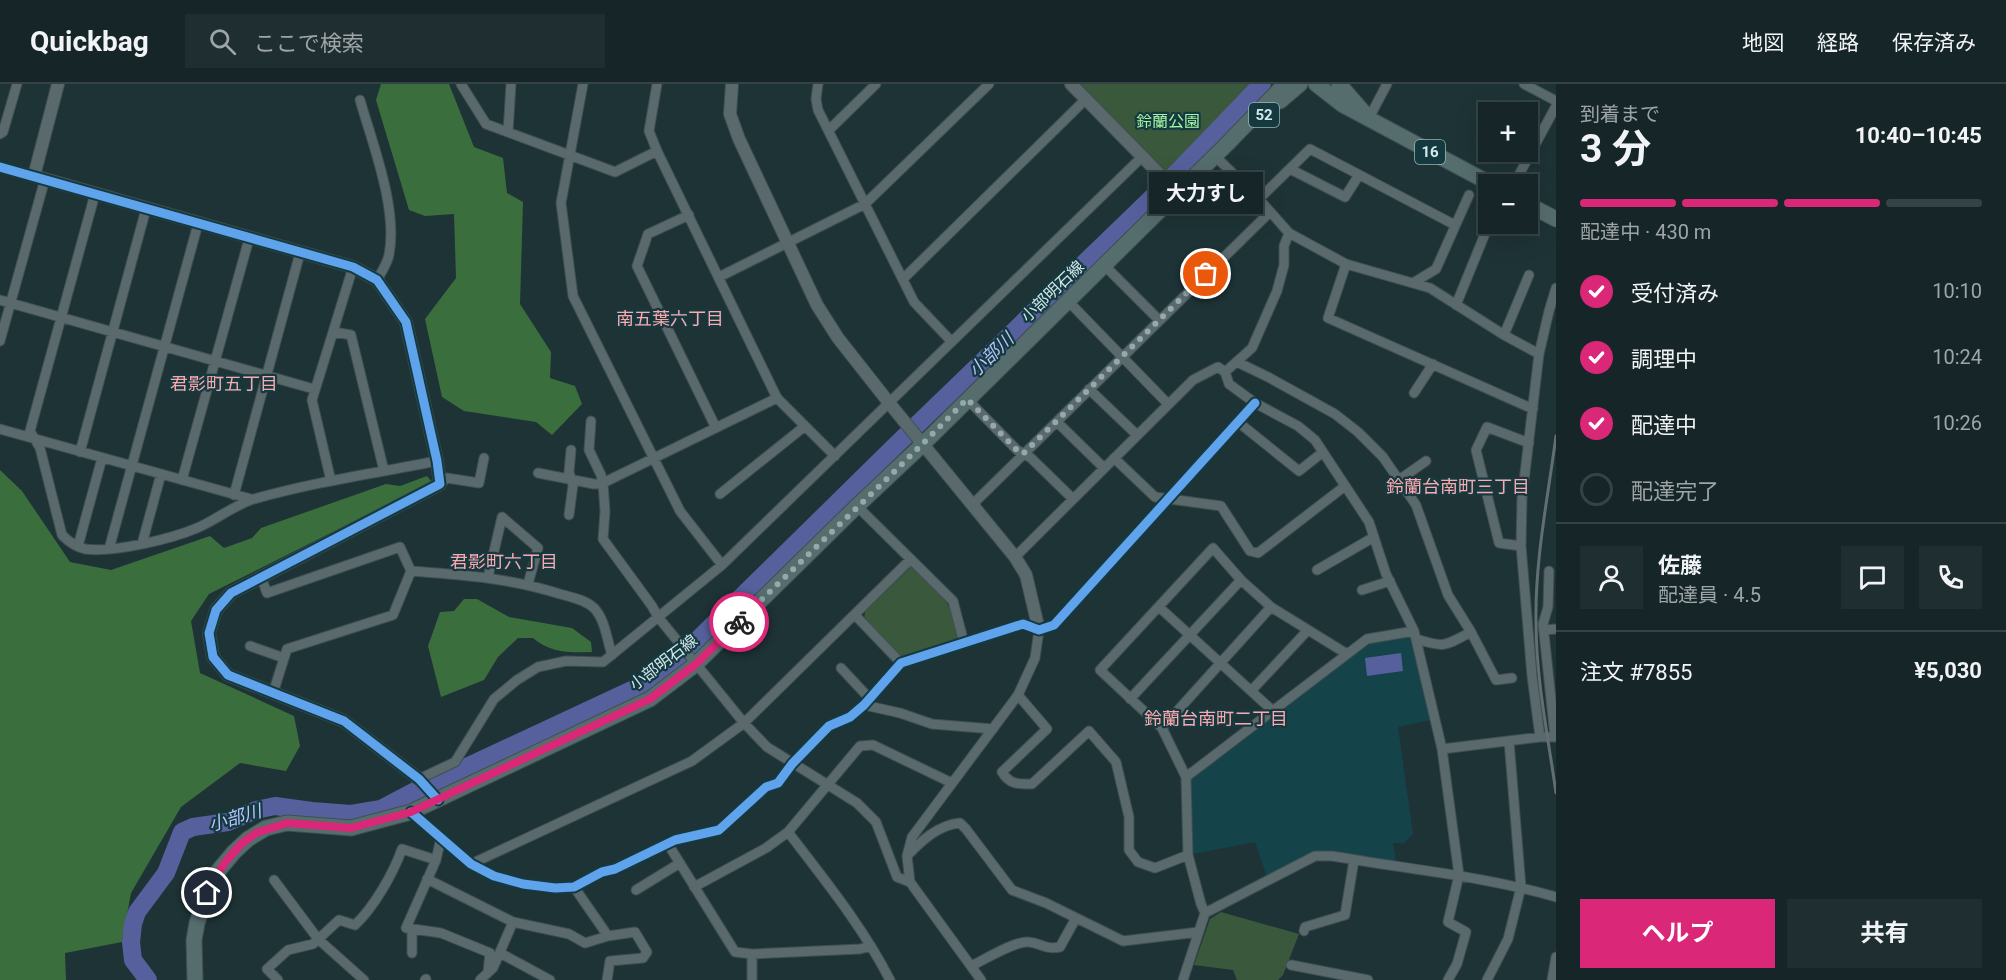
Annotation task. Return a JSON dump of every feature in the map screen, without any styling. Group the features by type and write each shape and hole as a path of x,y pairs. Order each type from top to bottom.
{"main road":[{"name":"小部明石線","path":"195,980 193,950 200,912 219,870 248,839 266,828 287,823 351,828 411,812 434,796 650,699 857,506 920,440 967,399 1068,301 1285,84"},
{"name":"小部明石線","path":"1227,144 1242,135 1299,84"},
{"name":"16","path":"1316,84 1343,105 1478,177"},
{"name":"16","path":"1339,84 1369,118"},
{"path":"1538,210 1556,219"}],"street":[{"path":"0,134 3,132 17,84"},
{"path":"0,341 11,303 58,84"},
{"path":"461,84 486,124 615,172 657,151"},
{"path":"508,132 511,84"},
{"path":"583,84 561,202 573,296 680,511 722,565"},
{"path":"657,84 649,131 657,151 777,398 835,456"},
{"path":"732,84 730,114 736,131 817,305 838,338 973,504 1015,557 1026,575 1039,630 1035,658 1018,695 912,837 907,856 910,882 981,980"},
{"path":"818,84 816,99 818,110 914,302 951,341"},
{"path":"829,130 876,84"},
{"path":"719,277 865,204 989,84"},
{"path":"1071,84 1176,191"},
{"path":"1369,118 1387,84"},
{"path":"1519,174 1555,108 1524,84"},
{"path":"903,279 1086,99"},
{"path":"360,100 377,158 392,223 388,257 377,280"},
{"path":"1259,199 1311,149 1455,225"},
{"path":"1215,156 1259,199 1289,233 1346,264 1430,288 1504,335 1539,354"},
{"path":"418,778 455,762 494,699 517,680 538,667 566,661 603,662 722,565 1142,157"},
{"path":"0,167 352,267 377,280 406,322 440,484"},
{"path":"1290,169 1345,197 1359,175"},
{"path":"95,194 30,431 39,448 62,535 69,543 86,549 109,549 142,544 196,529 251,500 331,481 437,461"},
{"path":"1413,283 1436,269 1469,195"},
{"path":"80,452 146,209"},
{"path":"973,504 1269,213"},
{"path":"689,215 648,234 637,266 716,428"},
{"path":"109,549 198,224"},
{"path":"1225,372 1252,348 1277,291 1284,265 1284,246 1289,233"},
{"path":"1456,305 1485,234"},
{"path":"182,480 249,239"},
{"path":"234,495 300,253"},
{"path":"1346,264 1328,318 1533,409"},
{"path":"1104,265 1159,320"},
{"path":"331,481 312,400 314,389 320,380 352,267"},
{"path":"1504,335 1529,276"},
{"path":"1540,737 1532,676 1521,546 1522,498 1539,354 1556,288"},
{"path":"0,300 113,334 314,389"},
{"path":"1068,301 1168,404"},
{"path":"334,332 351,335 384,471"},
{"path":"1237,362 1335,414 1358,432 1383,457 1416,505 1448,595 1472,632 1496,680 1512,678"},
{"path":"1414,393 1433,364"},
{"path":"1015,557 1193,380 1218,367 1225,372 1229,384 1255,403 1298,426 1315,440 1369,522 1390,581 1415,635 1442,749 1459,875 1448,922 1466,932 1457,964 1448,980"},
{"path":"1089,389 1137,435"},
{"path":"538,473 603,483 777,398"},
{"path":"967,399 1017,450 1031,458 1073,499"},
{"path":"411,812 471,864 495,876 524,884 555,888 574,887 675,840 718,830 766,787 778,783 792,764 829,726 850,717 867,702 901,663 1023,624 1039,630 1054,625 1255,403"},
{"path":"591,421 589,450 603,483 605,511 603,539 658,617 744,723 767,747 857,803 876,822 897,877 910,882"},
{"path":"1057,422 1104,468"},
{"path":"1238,422 1299,471 1323,452"},
{"path":"720,494 805,426"},
{"path":"1521,546 1498,543 1476,450 1487,427 1529,443"},
{"path":"0,429 251,500"},
{"path":"569,515 572,479 569,472 571,450"},
{"path":"78,546 102,458"},
{"path":"434,796 418,778 344,721 228,675 213,657 209,633 216,610 231,593 440,484 447,478 479,483 484,458"},
{"path":"1114,458 1155,497 1221,506 1250,552 1258,553 1345,486"},
{"path":"1399,480 1426,461"},
{"path":"142,544 161,474"},
{"path":"857,506 953,601 964,643"},
{"path":"488,577 502,517 538,548 528,584"},
{"path":"1317,570 1374,537"},
{"path":"261,577 267,593 400,547 411,571 393,615 287,649 273,693"},
{"path":"1184,980 1205,913 1188,855 1186,777 1162,728 1100,670 1213,548 1241,580 1271,607 1347,654"},
{"path":"471,864 692,761 744,723 911,559"},
{"path":"411,571 488,577 528,584 581,600 594,608 602,620 612,655"},
{"path":"1442,749 1556,737 1552,680 1544,630 1550,571"},
{"path":"1130,699 1241,580"},
{"path":"1362,590 1390,581"},
{"path":"1159,607 1273,711"},
{"path":"1162,728 1271,607"},
{"path":"855,615 901,663"},
{"path":"1544,630 1556,629"},
{"path":"1251,691 1308,630"},
{"path":"1186,777 1367,639 1415,635 1439,646 1472,632"},
{"path":"250,646 285,658"},
{"path":"841,668 867,702 932,724 993,729"},
{"path":"1018,695 1047,729 1002,772 1006,778 1014,784 1032,784 1089,731 1116,762 1130,817 1129,850 1133,856 1138,862 1155,868 1188,855"},
{"path":"1487,980 1508,939 1521,887 1509,741"},
{"path":"694,888 766,848 788,832 860,746 873,745 952,783"},
{"path":"907,856 921,840 949,824 960,823 1012,890 1046,903 1123,941 1199,932"},
{"path":"788,832 870,946 888,979"},
{"path":"441,838 436,860 405,928 441,933 490,953 483,978"},
{"path":"668,844 729,946 735,952 752,954 860,949 870,946"},
{"path":"278,980 267,969 288,950 313,944 339,920 355,925 363,917 396,867 402,849 436,860"},
{"path":"1205,913 1316,855 1459,875 1521,887 1556,897"},
{"path":"1304,931 1305,927 1345,915 1354,860"},
{"path":"636,890 680,863"},
{"path":"427,879 513,922 569,934 585,943 635,932 647,952 643,958 610,961 607,980"},
{"path":"274,880 318,939 364,980"},
{"path":"574,887 609,936"},
{"path":"971,966 1018,943 1028,942 1050,949 1060,947 1076,918"},
{"path":"483,978 493,968 513,922"},
{"path":"412,929 412,953"},
{"path":"500,953 550,980"},
{"path":"752,954 752,980"},
{"path":"1551,980 1556,957"},
{"path":"1291,965 1368,980"}],"shaded area":[{"path":"1414,631 1435,719 1398,727 1413,834 1404,843 1393,843 1397,867 1316,856 1268,880 1255,842 1188,855 1186,777 1367,639"}],"green space":[{"path":"381,84 449,84 474,147 503,158 507,193 523,202 520,304 551,352 550,378 575,386 582,404 552,435 536,422 464,411 442,397 425,319 456,278 454,214 425,216 409,210 376,100"},
{"name":"鈴蘭公園","path":"1079,84 1256,84 1169,174"},
{"path":"0,470 22,491 70,562 111,570 210,536 224,548 252,538 261,528 386,484 400,486 427,476 432,482 209,594 191,621 200,673 294,716 300,746 286,771 240,763 181,807 131,893 122,942 65,953 66,980 0,980"},
{"path":"910,568 916,568 945,601 956,620 957,630 956,641 906,658 900,656 864,621 865,611"},
{"path":"464,599 477,599 509,617 572,628 591,642 592,652 561,651 546,647 533,638 518,638 498,657 484,680 441,697 428,646 440,612 454,611"},
{"path":"1221,912 1299,934 1283,975 1278,980 1237,980 1233,970 1194,965 1210,919"}],"water":[{"path":"1401,653 1403,671 1367,676 1365,658"}],"waterway":[{"name":"小部川","path":"148,980 133,960 131,942 133,924 137,912 166,873 182,832 193,827 228,822 256,810 275,806 351,814 381,809 634,689 670,667 1161,189 1262,84"}],"railway":[{"path":"1556,436 1536,598 1540,686 1556,793"}],"cycle path":[{"path":"0,167 353,267 377,280 406,322 440,484 231,593 216,610 209,633 213,657 228,675 344,721 419,779 438,800"},
{"path":"411,812 471,864 494,876 523,884 555,888 574,887 675,840 719,830 766,787 778,783 792,764 829,726 850,717 864,705 901,663 1023,624 1039,630 1054,625 1255,403"}],"way so far":[{"path":"739,622 967,399 1023,454 1206,274"}],"place":[{"name":"大力すし","path":"1206,274"}],"district":[{"name":"南五葉六丁目","path":"670,319"},
{"name":"君影町五丁目","path":"224,384"},
{"name":"鈴蘭台南町三丁目","path":"1458,487"},
{"name":"君影町六丁目","path":"504,562"},
{"name":"鈴蘭台南町二丁目","path":"1216,719"}],"route":[{"path":"207,893 227,860 241,844 256,833 277,824 296,822 351,828 411,812 650,699 696,664 739,622"}]}
